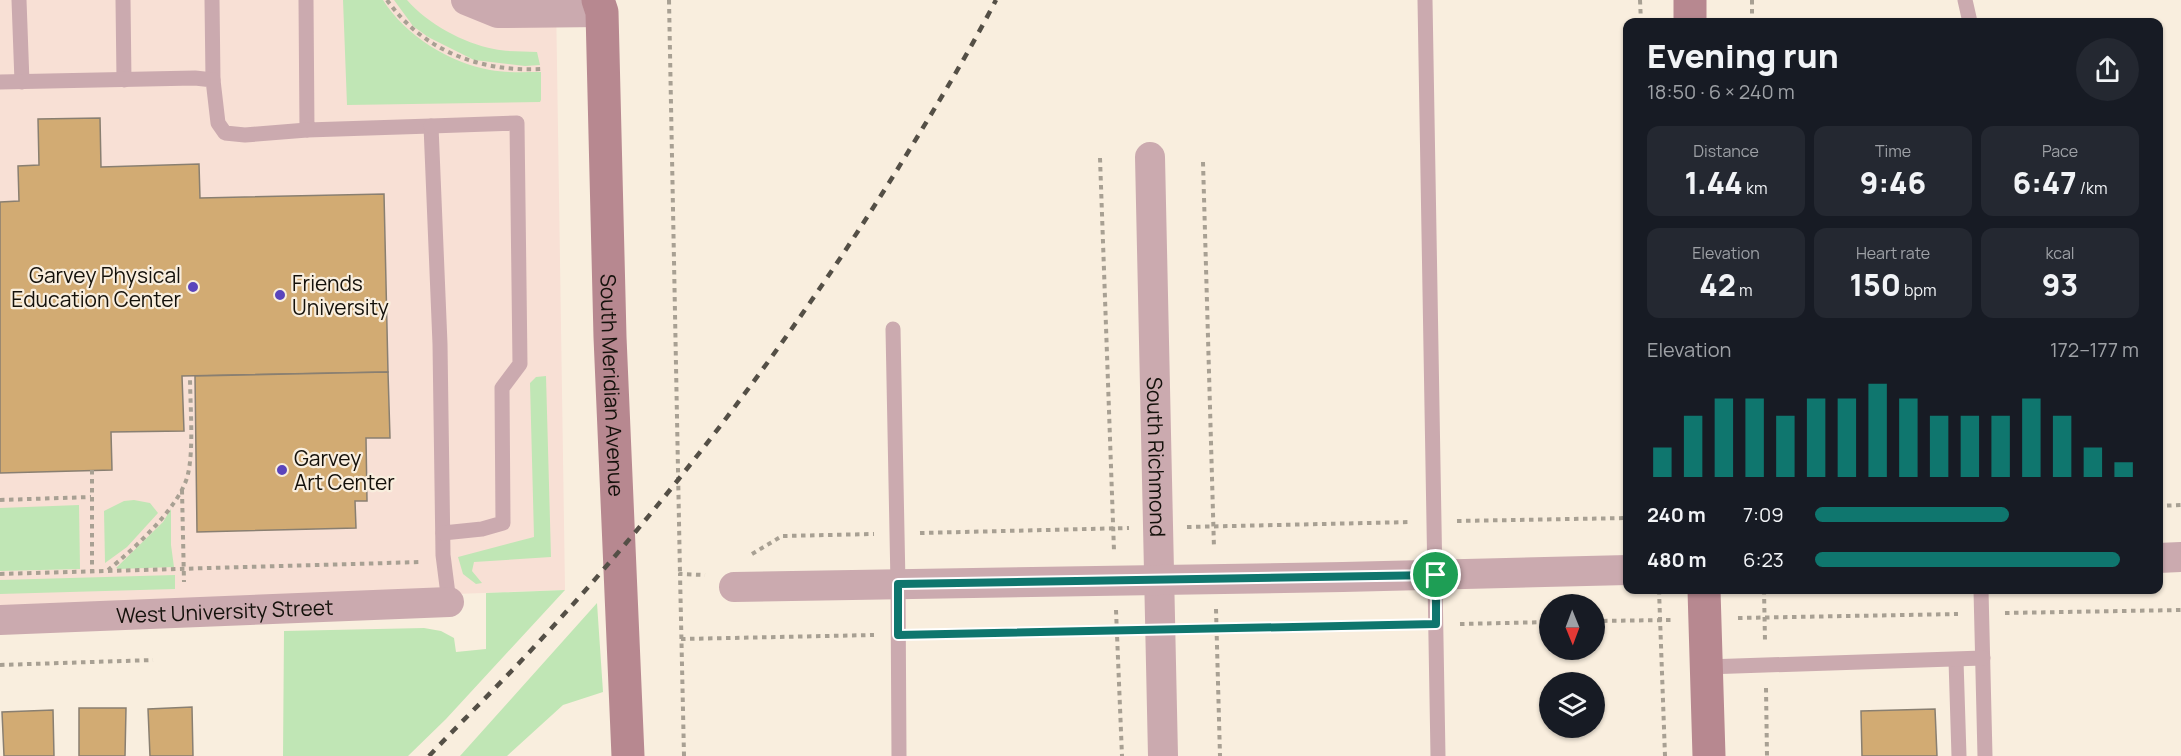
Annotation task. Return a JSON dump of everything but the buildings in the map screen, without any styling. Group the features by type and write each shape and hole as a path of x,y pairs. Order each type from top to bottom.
{"main road":[{"path":"1690,0 1690,18"},
{"name":"South Meridian Avenue","path":"603,4 610,337 628,756"},
{"path":"1704,604 1709,756"}],"street":[{"path":"466,0 498,13 603,4"},
{"name":"South Richmond","path":"1150,157 1163,756"},
{"path":"2163,558 2181,557"},
{"path":"734,587 1623,570"},
{"name":"West University Street","path":"0,620 449,603"}],"lane":[{"path":"19,0 22,82"},
{"path":"123,0 124,80"},
{"path":"212,0 213,80 218,123 225,133 246,135 307,130 517,123 520,364 502,387 502,523 482,530 443,533"},
{"path":"306,0 307,130"},
{"path":"1425,0 1438,756"},
{"path":"1965,0 1969,18"},
{"path":"0,82 195,78 213,80"},
{"path":"431,126 440,344 443,555 449,603"},
{"path":"893,329 899,756"},
{"path":"1981,594 1985,756"},
{"path":"1706,668 1983,658"},
{"path":"1956,660 1959,756"}],"path":[{"path":"387,0 416,33 450,53 474,63 500,68 541,69"},
{"path":"669,0 680,574"},
{"path":"1640,0 1641,18"},
{"path":"1752,0 1752,18"},
{"path":"1100,158 1122,756"},
{"path":"1203,162 1220,756"},
{"path":"108,571 153,528 182,488 188,475 190,376"},
{"path":"92,470 92,571"},
{"path":"182,488 184,588"},
{"path":"0,500 92,497"},
{"path":"2163,506 2181,505"},
{"path":"0,574 423,562"},
{"path":"1659,594 1665,756"},
{"path":"1605,621 1660,620 1704,604 1982,613 2181,610"},
{"path":"681,639 1539,622"},
{"path":"0,665 153,660"}],"shaded area":[{"name":"Friends University","path":"0,0 556,0 565,590 0,611"}],"green space":[{"path":"343,0 383,0 392,13 416,36 429,46 459,61 496,71 541,72 540,102 347,105"},
{"path":"394,0 407,0 425,17 470,42 499,50 537,52 540,65 525,66 474,60 428,37 413,26"},
{"path":"546,376 551,557 474,562 472,571 482,583 476,584 463,574 458,557 534,537 530,383 536,377"},
{"path":"124,501 150,503 158,513 127,547 105,563 104,511"},
{"path":"79,505 80,569 0,571 0,508"},
{"path":"171,509 171,545 174,567 116,568 163,522"},
{"path":"175,575 175,589 0,594 0,580"},
{"path":"565,590 446,719 408,756 283,756 284,631 424,628 441,631 454,638 456,652 486,649 486,593"},
{"path":"597,603 603,692 563,705 507,756 460,756"}],"railway":[{"path":"429,756 522,660 636,531 778,349 822,286 905,157 996,0"}],"place":[{"name":"Garvey Physical Education Center","path":"193,287"},
{"name":"Friends University","path":"280,295"},
{"name":"Garvey Art Center","path":"282,470"}],"route":[{"path":"1436,575 1436,624 898,635 898,584 1436,575"}]}
